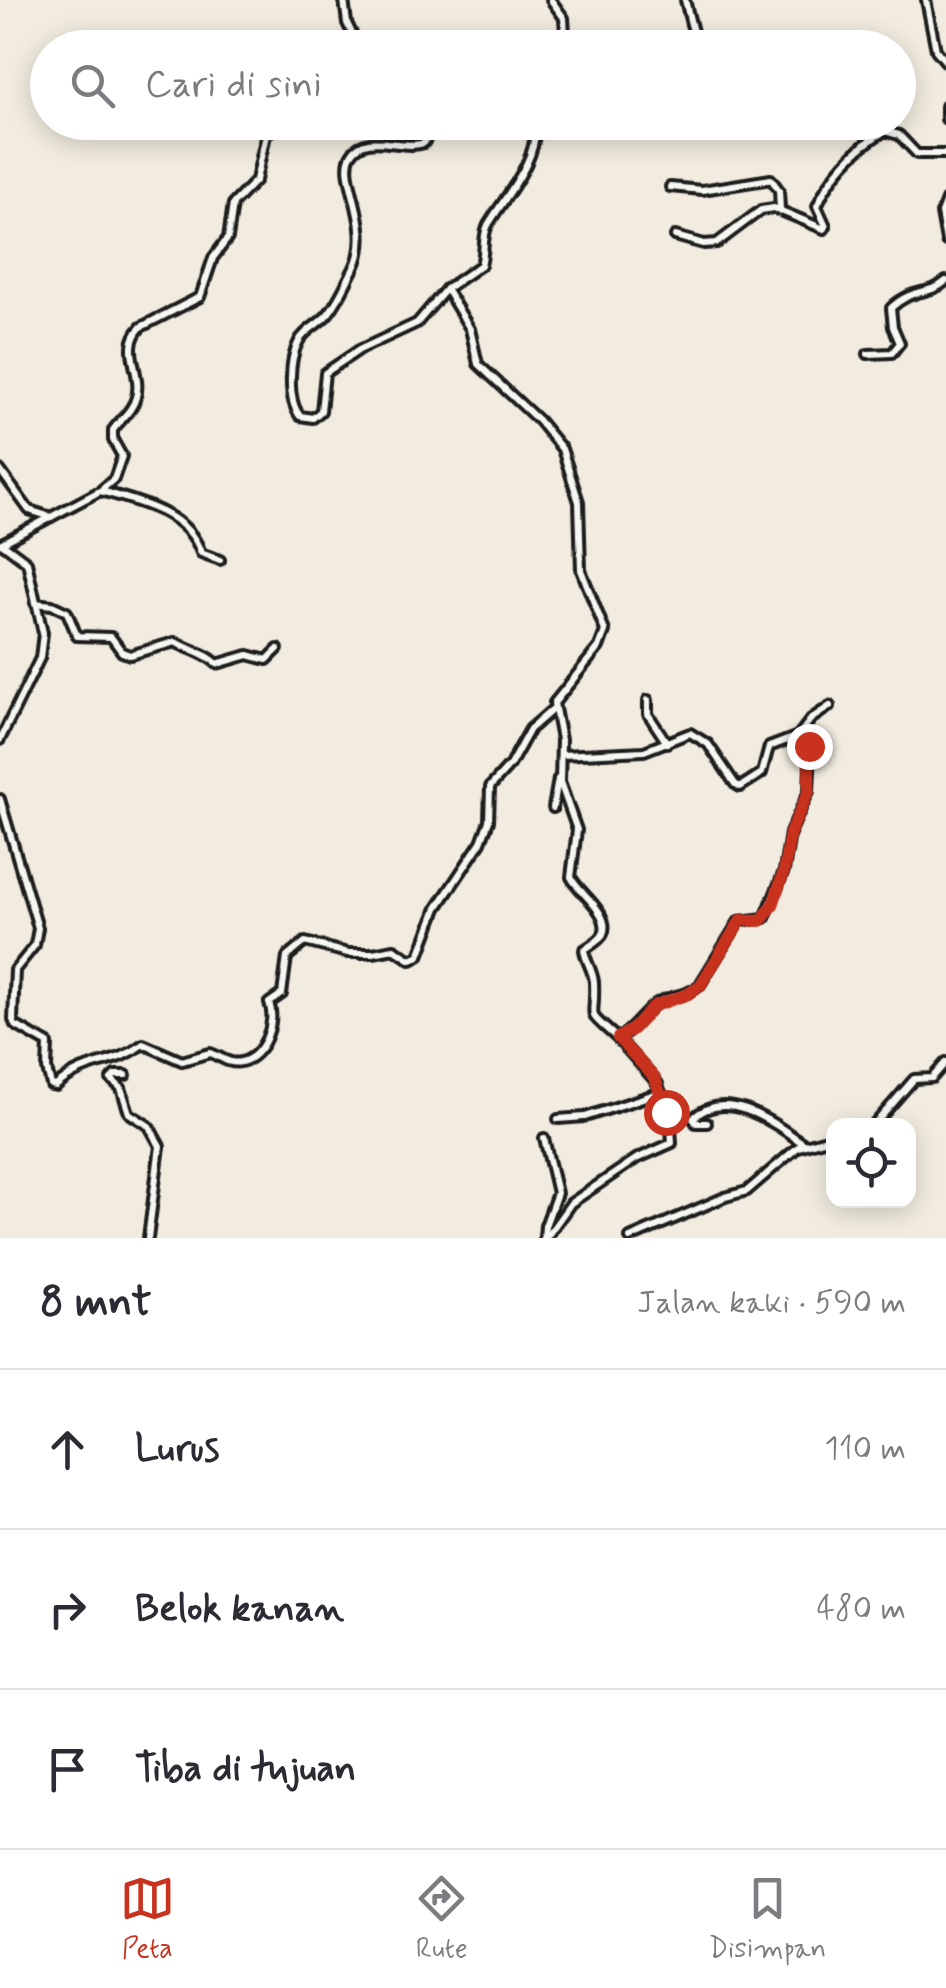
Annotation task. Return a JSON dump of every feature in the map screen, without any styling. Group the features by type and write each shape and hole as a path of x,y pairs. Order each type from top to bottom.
{"street":[{"path":"344,0 350,30"},
{"path":"551,0 564,18 565,30"},
{"path":"685,0 692,30"},
{"path":"926,0 936,50 946,62"},
{"path":"946,106 946,119"},
{"path":"1,544 100,490 119,470 122,456 113,440 113,430 130,410 138,392 130,350 134,334 200,296 212,258 228,238 232,204 258,176 265,140"},
{"path":"426,140 402,146 369,143 358,147 349,159 347,170 362,231 360,252 332,309 303,334 294,352 293,400 296,413 306,419 318,416 326,374 359,350 417,323 446,289 482,262 485,232 535,140"},
{"path":"675,236 713,244 761,210 780,208 826,228 817,206 826,188 848,161 873,140"},
{"path":"902,140 916,154 946,154"},
{"path":"670,187 702,190 771,179 779,190 780,208"},
{"path":"946,200 940,213 946,242"},
{"path":"868,354 892,353 900,343 893,328 891,308 905,294 946,281"},
{"path":"446,289 474,340 478,364 560,444 578,494 580,562 605,630 599,647 557,695 553,710 561,740 560,773 565,800 577,830 571,877 594,906 604,927 601,938 584,950 594,982 592,1013 652,1074 661,1092 672,1143 636,1159 572,1204 545,1238"},
{"path":"0,470 29,510 52,517"},
{"path":"100,490 163,510 197,541 201,553 220,560"},
{"path":"0,740 40,658 43,639 27,562 1,544"},
{"path":"35,604 62,608 70,616 75,635 112,637 126,654 176,642 190,652 210,656 219,664 244,655 266,660 278,649"},
{"path":"648,700 648,714 667,743"},
{"path":"560,755 639,752 690,733 701,738 740,787 762,773 770,747 799,735 811,719 830,706"},
{"path":"0,799 38,928 35,946 15,970 13,1020 48,1044 46,1070 52,1085 85,1066 128,1055 143,1044 182,1061 210,1053 240,1063 252,1056 268,1032 274,1017 269,1002 282,994 287,957 300,944 308,942 357,953 391,948 416,959 438,908 481,842 489,821 489,789 510,765 530,729 553,710"},
{"path":"618,1038 633,1029 654,1006 700,986 741,920 758,922 768,915 784,871 794,824 809,791 811,750 799,735"},
{"path":"553,808 560,773"},
{"path":"877,1118 917,1078 929,1078 940,1072 946,1062"},
{"path":"126,1076 111,1078 122,1090 129,1113 150,1126 160,1146 148,1238"},
{"path":"558,1119 585,1118 661,1092"},
{"path":"707,1123 696,1123 693,1118 708,1107 736,1107 804,1144"},
{"path":"544,1138 557,1194 545,1226 545,1238"},
{"path":"630,1238 748,1191 804,1144 826,1139"}],"route":[{"path":"666,1112 655,1078 618,1038 633,1029 654,1006 700,986 741,920 758,922 768,915 784,871 788,840 808,796 809,746"}]}
